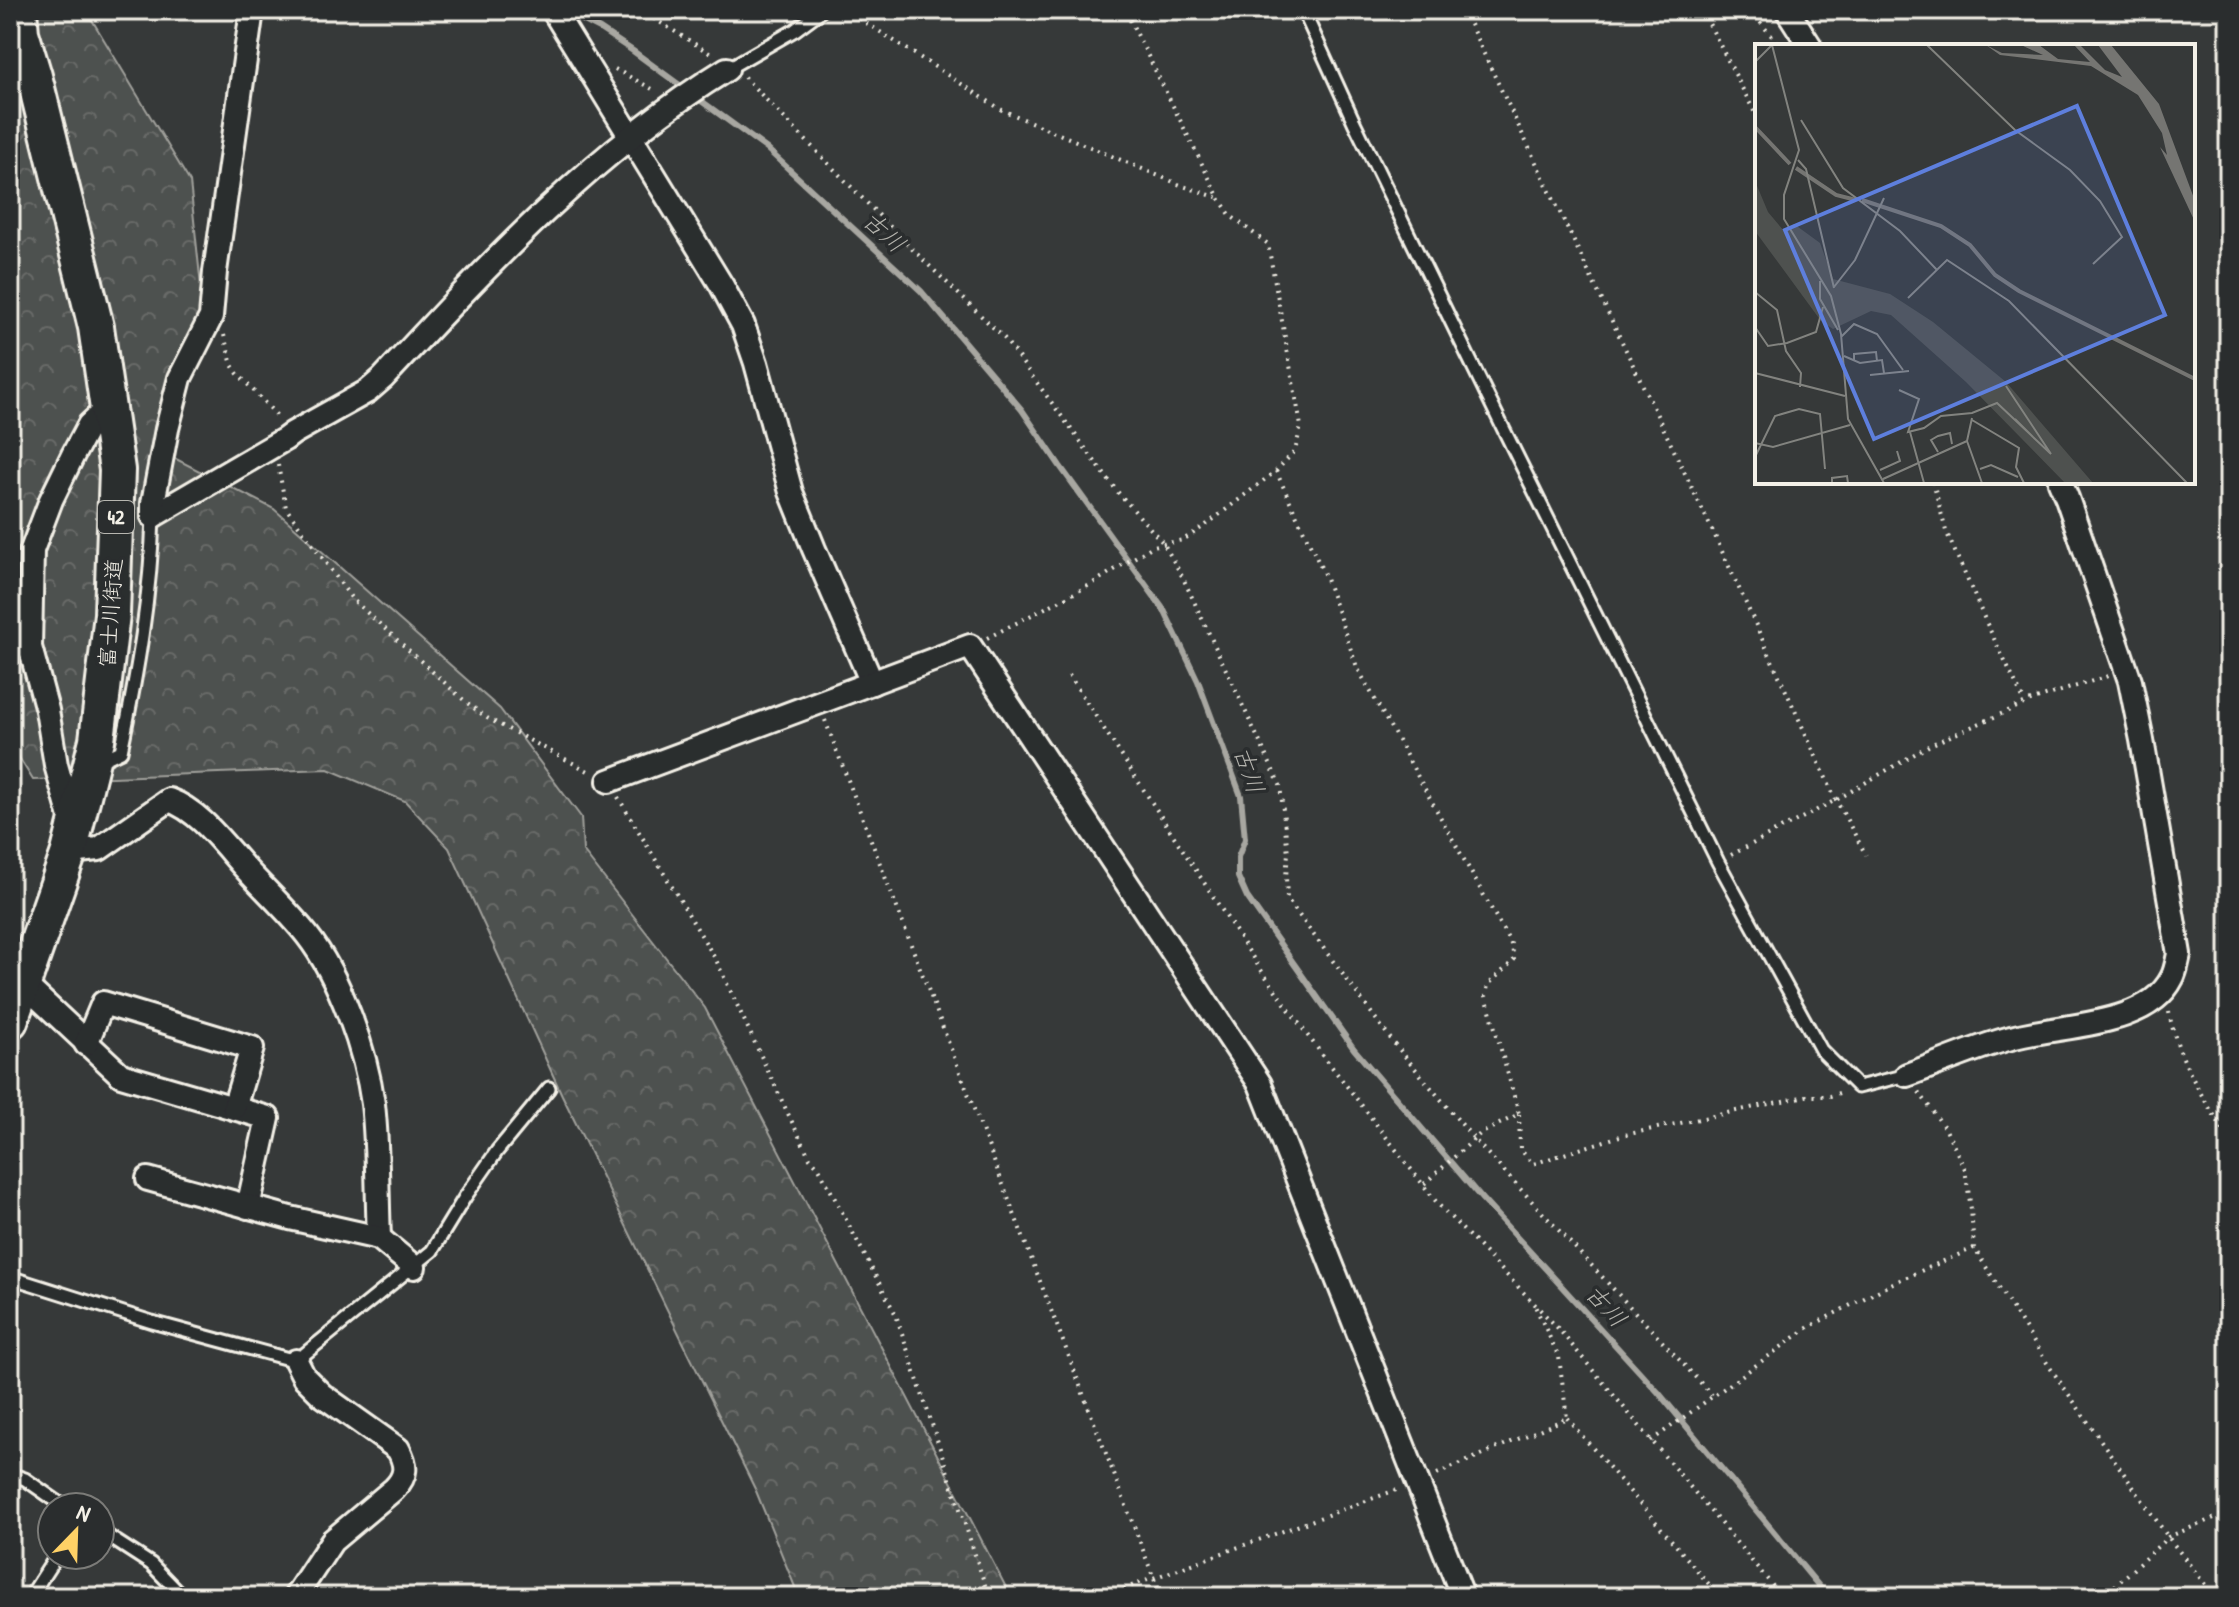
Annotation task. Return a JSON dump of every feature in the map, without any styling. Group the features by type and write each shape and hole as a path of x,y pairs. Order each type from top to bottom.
{"main road":[{"name":"富士川街道","path":"10,1021 72,842 92,764 107,666 115,560 117,470 96,327 21,33 19,10"}],"street":[{"path":"153,516 167,429 180,378 211,317 252,10"},
{"path":"553,10 743,325 791,492 872,683"},
{"path":"1787,10 1809,44"},
{"path":"153,516 368,391 483,270 565,194 681,97 730,67"},
{"path":"107,408 89,425 51,500 32,550 30,647 47,710 72,842 99,849 169,800 183,805 307,935 343,997 373,1104 379,1238"},
{"path":"1907,1075 2011,1038 2107,1019 2145,1007 2165,989 2173,976 2179,954 2130,681 2061,484"},
{"path":"10,653 30,606"},
{"path":"609,781 970,646 1260,1084 1463,1597"},
{"path":"23,983 121,1075 268,1118 248,1207"},
{"path":"86,1044 103,1003 252,1048 234,1108"},
{"path":"148,1179 290,1218 379,1238 414,1267"},
{"path":"295,1597 332,1541 402,1481 405,1472 404,1458 398,1449 322,1395 304,1377 296,1361"}],"lane":[{"path":"730,67 795,30 822,10"},
{"path":"1303,10 1354,122 1718,862 1821,1050 1858,1087 1907,1075"},
{"path":"92,764 121,751 136,681 152,556 153,516"},
{"path":"10,1277 152,1322 296,1361 432,1251 497,1151 549,1088"},
{"path":"10,1474 25,1479 42,1491"},
{"path":"116,1541 151,1564 183,1597"},
{"path":"30,1597 47,1571"}],"path":[{"path":"640,10 730,67 1004,338 1116,490 1164,544 1280,785 1288,853 1287,899 1393,1042 1474,1139 1712,1395"},
{"path":"846,10 1002,110 1183,186 1219,198"},
{"path":"970,646 1090,585 1153,546 1183,540 1195,533 1276,471 1295,451 1301,426 1268,244 1231,216 1219,198 1125,10"},
{"path":"1463,10 1708,522 1836,800 1866,855"},
{"path":"1702,10 1755,113"},
{"path":"1750,10 1778,44"},
{"path":"211,317 227,340 232,365 289,436 277,466 286,508 352,599 487,718 609,781 716,960 810,1158 819,1168 896,1315 989,1597"},
{"path":"1276,471 1325,576 1357,667 1512,946 1514,960 1488,985 1486,996 1519,1114 1520,1149 1533,1164 1620,1136 1806,1096 1830,1096 1858,1087"},
{"path":"1934,484 1946,531 2025,703"},
{"path":"1069,675 1259,967 1308,1036 1438,1204 1532,1301 1601,1379 1782,1597"},
{"path":"1718,862 1836,800 1930,745 2025,703 2111,675 2130,681"},
{"path":"818,703 1161,1597"},
{"path":"2165,989 2171,1025 2196,1089 2229,1138"},
{"path":"1907,1075 1946,1130 1965,1169 1974,1248 2049,1366 2168,1537 2215,1597"},
{"path":"1424,1184 1480,1134 1519,1114"},
{"path":"1650,1441 1809,1327 1893,1283 1974,1248"},
{"path":"1532,1301 1559,1357 1567,1418 1720,1597"},
{"path":"1101,1597 1419,1482 1567,1418"},
{"path":"2103,1597 2168,1537 2229,1512"}],"green space":[{"path":"10,10 86,10 190,182 206,334 170,456 274,509 500,709 581,817 583,851 705,1008 1011,1597 799,1597 756,1491 562,1095 449,848 405,801 328,769 33,780 10,743"}],"waterway":[{"name":"古川","path":"563,10 633,51 767,149 921,291 1022,410 1164,610 1198,681 1241,796 1245,839 1238,857 1238,877 1247,897 1354,1049 1482,1199 1658,1392 1828,1597"}]}
